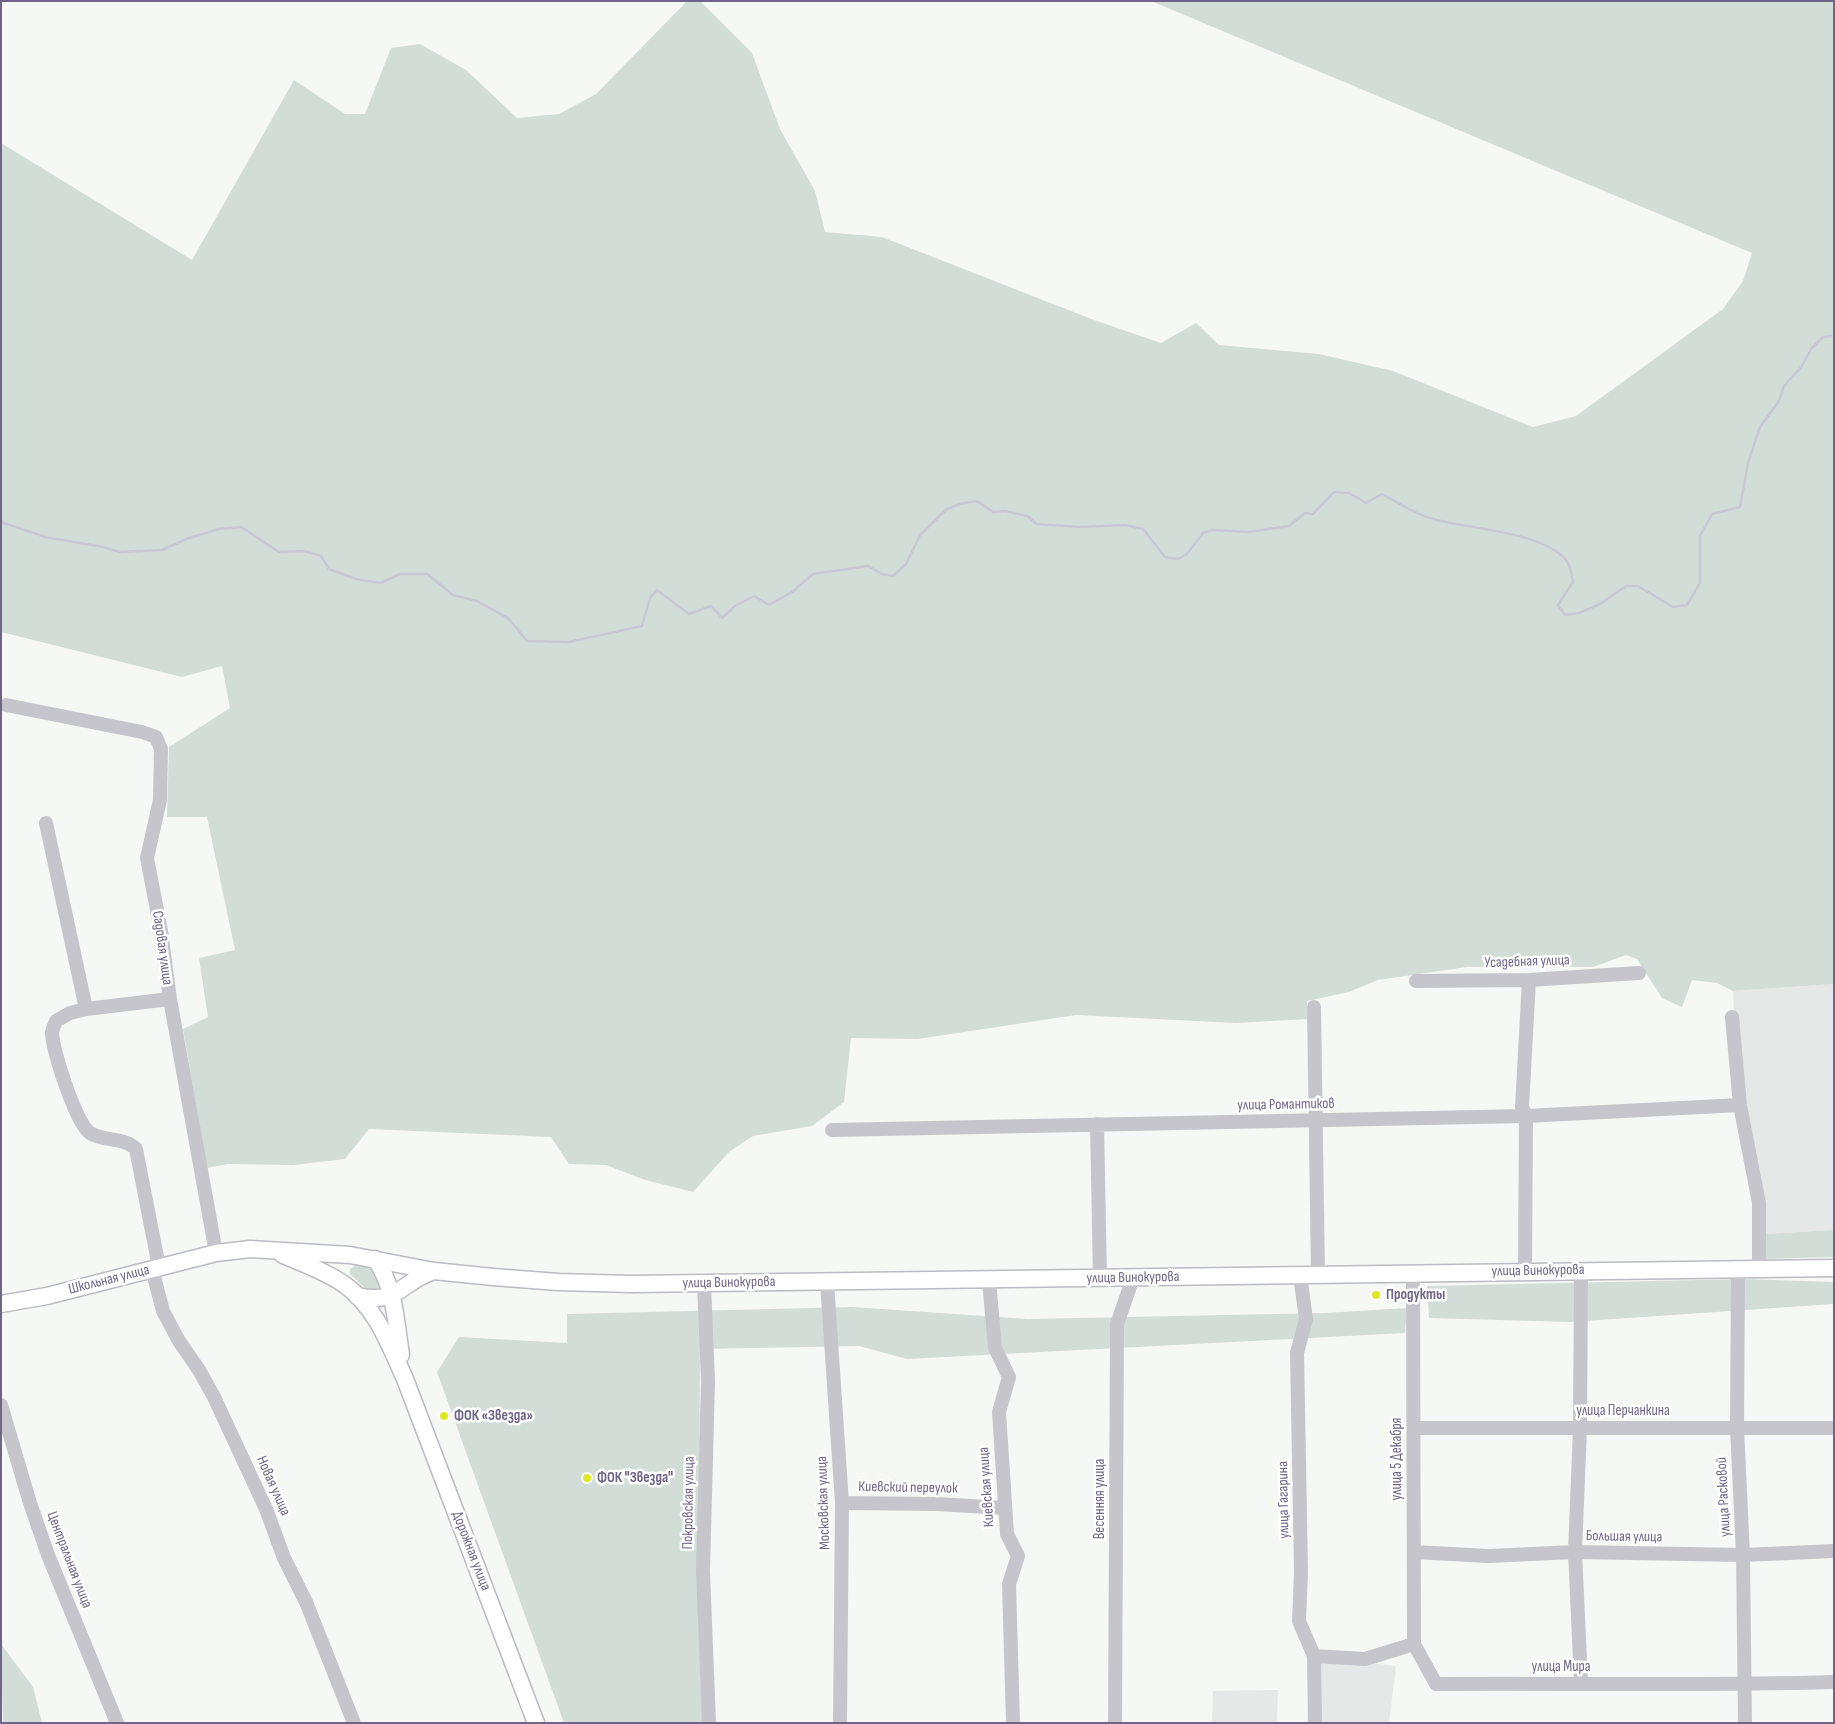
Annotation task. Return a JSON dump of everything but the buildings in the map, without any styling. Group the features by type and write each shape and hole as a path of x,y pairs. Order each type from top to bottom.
{"main road":[{"path":"216,1253 250,1249 356,1256 434,1271"},
{"path":"274,1251 329,1275 354,1293 381,1299 391,1297 413,1280 434,1271"},
{"name":"Школьная улица","path":"1,1304 47,1296 216,1253"},
{"path":"356,1256 347,1262 344,1271 354,1293 380,1325 405,1379"},
{"path":"375,1259 384,1272 391,1297 405,1379"},
{"name":"улица Винокурова","path":"434,1271 558,1282 704,1284 1524,1270 1834,1268"},
{"name":"Дорожная улица","path":"405,1379 536,1723"}],"street":[{"name":"Садовая улица","path":"6,705 142,732 156,737 161,749 160,800 147,858 161,931 170,999 216,1253"},
{"path":"46,823 86,1009"},
{"name":"Усадебная улица","path":"1416,981 1529,980 1639,973"},
{"path":"1524,1270 1526,1116 1522,1107 1529,980"},
{"path":"156,1268 136,1149 131,1144 99,1138 85,1129 74,1110 52,1032 56,1021 70,1013 86,1009 170,999"},
{"path":"1314,1007 1318,1274"},
{"path":"1732,1017 1740,1105 1759,1203 1759,1268"},
{"name":"улица Романтиков","path":"832,1130 1526,1116 1740,1105"},
{"path":"1097,1124 1100,1278"},
{"name":"Новая улица","path":"156,1268 163,1312 178,1341 199,1370 214,1397 258,1492 354,1723"},
{"name":"улица Расковой","path":"1738,1269 1737,1428 1743,1555 1745,1723"},
{"path":"1581,1270 1580,1428 1575,1552 1581,1682"},
{"name":"улица 5 Декабря","path":"1413,1273 1414,1644"},
{"name":"улица Гагарина","path":"1300,1275 1306,1319 1298,1353 1301,1572 1299,1621 1314,1656 1316,1723"},
{"name":"Весенняя улица","path":"1114,1723 1117,1324 1133,1278"},
{"name":"Киевская улица","path":"989,1280 995,1348 1009,1377 999,1412 1007,1534 1018,1556 1009,1584 1013,1723"},
{"name":"Московская улица","path":"827,1282 842,1503 840,1723"},
{"name":"Покровская улица","path":"704,1284 708,1381 703,1571 709,1723"},
{"name":"Центральная улица","path":"1,1405 4,1431 48,1555 117,1723"},
{"name":"улица Перчанкина","path":"1413,1428 1834,1428"},
{"name":"Киевский переулок","path":"842,1503 937,1504 1004,1508"},
{"name":"Большая улица","path":"1414,1552 1488,1556 1575,1552 1743,1555 1834,1551"},
{"path":"1314,1656 1365,1659 1414,1644"},
{"name":"улица Мира","path":"1414,1644 1436,1684 1581,1682 1744,1685 1834,1682"}],"shaded area":[{"path":"687,1 700,1 752,53 780,129 815,191 825,232 882,237 1094,320 1161,343 1196,323 1219,345 1319,354 1393,371 1533,427 1576,416 1723,309 1743,281 1752,253 1151,1 1834,1 1834,984 1733,991 1717,983 1692,980 1682,1007 1662,998 1637,959 1626,955 1593,967 1467,967 1378,980 1349,992 1307,1001 1307,1019 1236,1023 1076,1015 918,1039 851,1038 844,1102 812,1126 753,1136 729,1152 693,1192 645,1180 606,1165 569,1164 551,1137 369,1129 345,1159 294,1165 228,1164 207,1168 183,1029 208,1017 199,958 235,950 207,817 167,817 169,747 230,708 222,666 182,677 1,632 1,143 192,260 294,80 345,114 365,114 391,48 420,44 466,70 517,118 559,114 596,94"},
{"path":"1834,984 1834,1230 1764,1234 1734,1018 1733,991"},
{"path":"1834,1230 1834,1257 1765,1259 1764,1234"},
{"path":"357,1265 371,1269 376,1275 383,1288 378,1294 367,1290 350,1274 350,1269"},
{"path":"1743,1279 1834,1282 1834,1304 1569,1322 1429,1318 1427,1286"},
{"name":"ФОК \"Звезда\"","path":"852,1307 1028,1319 1324,1313 1407,1308 1405,1333 907,1359 859,1346 700,1349 699,1571 704,1723 564,1723 437,1372 459,1337 567,1343 567,1314"},
{"path":"1,1644 33,1687 42,1723 3,1723"},
{"path":"1314,1656 1396,1666 1389,1723 1315,1723"},
{"path":"1278,1690 1277,1723 1212,1723 1213,1691"}],"waterway":[{"path":"1,522 45,537 103,547 120,552 162,550 189,538 219,529 241,527 279,552 304,551 321,556 329,569 356,579 381,583 400,574 427,574 453,595 477,601 508,618 527,641 569,642 642,626 650,598 657,590 689,614 711,606 722,618 735,606 754,596 769,605 792,592 813,574 868,566 882,574 893,576 906,564 920,535 947,509 960,504 977,501 993,512 1005,511 1027,516 1037,524 1079,527 1125,525 1143,529 1165,557 1178,559 1187,554 1203,533 1212,530 1249,532 1289,526 1305,513 1313,514 1334,492 1349,493 1366,503 1382,494 1429,518 1524,537 1541,543 1555,551 1566,560 1571,570 1573,582 1558,605 1565,615 1579,613 1600,604 1626,586 1638,586 1673,607 1687,605 1700,583 1700,536 1712,514 1740,507 1748,463 1760,427 1779,401 1784,386 1802,366 1811,349 1823,337 1834,336"}],"place":[{"name":"Продукты","path":"1376,1295"},
{"name":"ФОК «Звезда»","path":"444,1416"},
{"name":"ФОК \"Звезда\"","path":"587,1478"}]}
